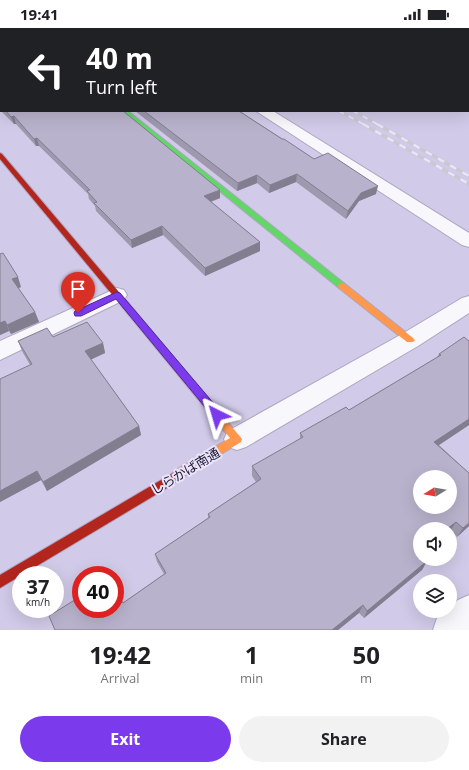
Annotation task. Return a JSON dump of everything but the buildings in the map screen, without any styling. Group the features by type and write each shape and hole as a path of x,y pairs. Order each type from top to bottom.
{"street":[{"path":"125,112 410,340"},
{"path":"265,112 469,241"},
{"path":"0,155 237,439 410,340 469,302"},
{"path":"0,350 117,295"},
{"name":"しらかば南通","path":"0,582 237,439"},
{"path":"449,630 469,611"}],"railway":[{"path":"341,112 365,125"},
{"path":"355,112 379,125"},
{"path":"363,124 469,184"},
{"path":"377,124 469,176"}],"traffic: fast":[{"path":"125,112 342,286"}],"traffic: slow":[{"path":"342,286 410,340"},
{"path":"132,313 237,439 178,475"}],"traffic: jam":[{"path":"0,155 132,313"},
{"path":"0,582 178,475"}],"route":[{"path":"78,313 117,295 217,415"}]}
